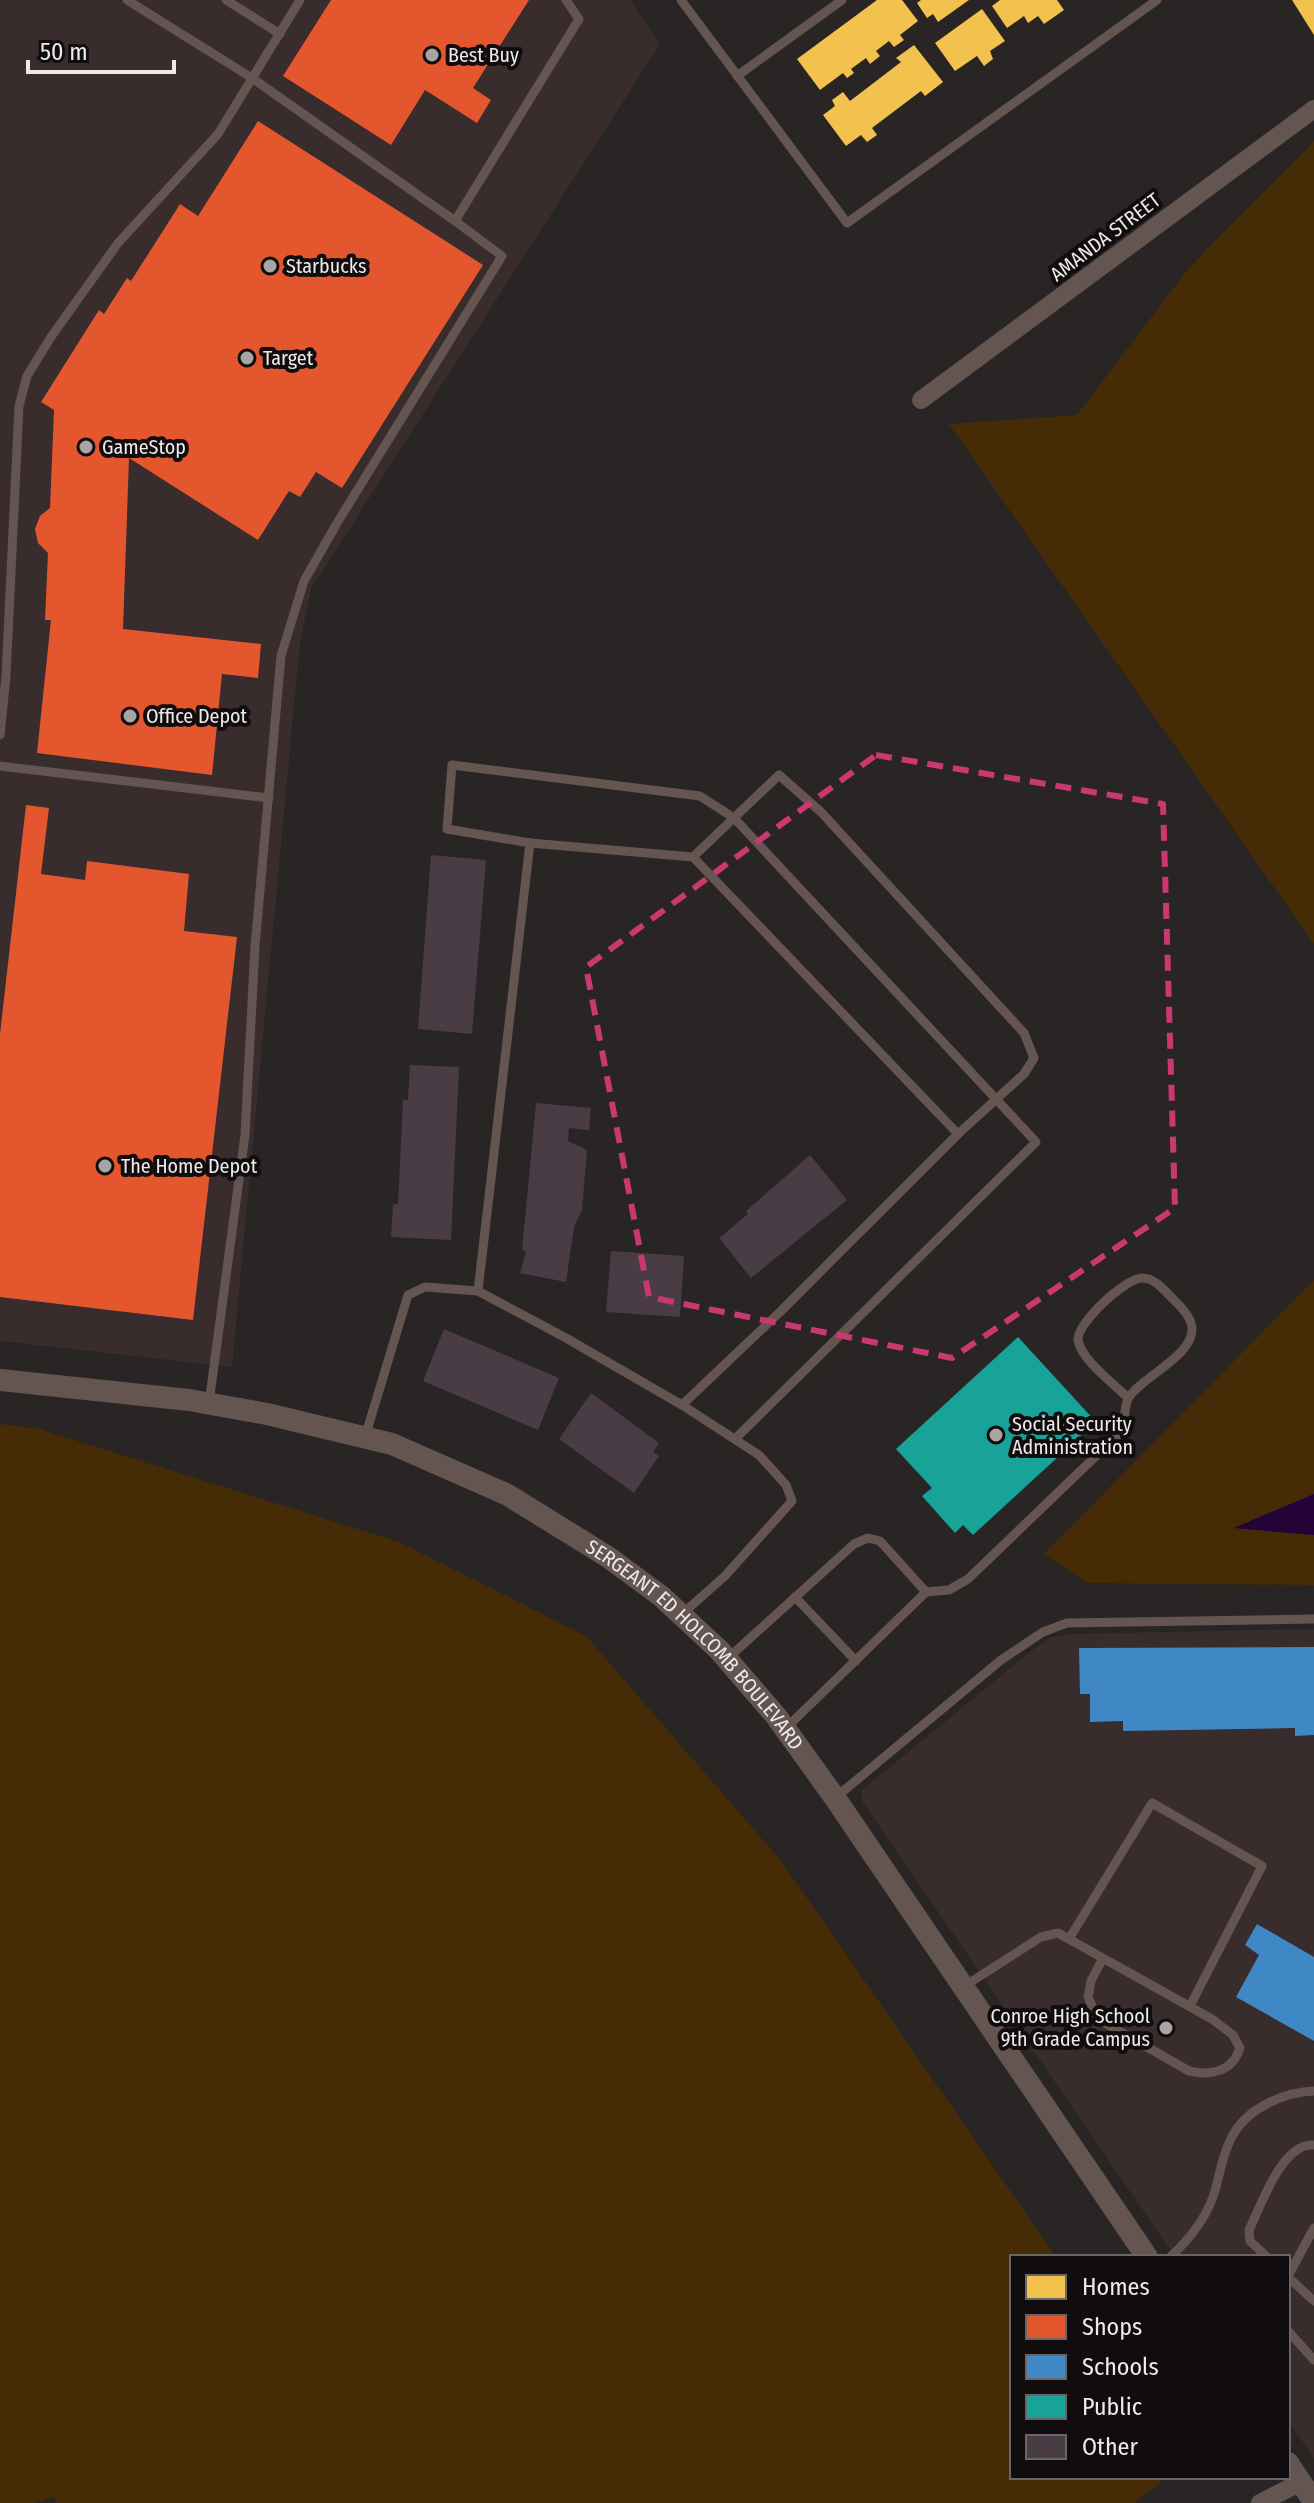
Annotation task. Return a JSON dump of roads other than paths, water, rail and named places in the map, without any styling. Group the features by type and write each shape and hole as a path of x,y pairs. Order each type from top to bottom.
{"street":[{"name":"AMANDA STREET","path":"921,400 1314,109"},
{"name":"SERGEANT ED HOLCOMB BOULEVARD","path":"0,1380 209,1404 267,1414 392,1444 508,1495 608,1557 661,1596 727,1660 785,1729 1146,2255"},
{"path":"1290,2465 1307,2479 1314,2502"},
{"path":"1260,2503 1307,2479"}],"lane":[{"path":"127,0 252,78 502,256 304,581 281,656 255,946 245,1135 209,1404"},
{"path":"226,0 280,34"},
{"path":"0,735 6,676 19,406 27,376 118,243 218,134 300,0"},
{"path":"455,221 579,19 566,0"},
{"path":"681,0 847,223 1157,0"},
{"path":"737,76 842,0"},
{"path":"735,1439 1036,1142 734,818 700,796 452,765 447,829 530,843 693,857 958,1134"},
{"path":"0,766 269,798"},
{"path":"682,1405 958,1134 1024,1074 1034,1058 1024,1033 821,812 779,775 693,857"},
{"path":"478,1291 530,843"},
{"path":"785,1729 926,1592 949,1590 968,1579 1123,1430 1128,1398 1189,1343 1192,1328 1185,1311 1156,1282 1143,1278 1127,1283 1110,1297 1080,1327 1078,1340 1087,1359 1128,1398"},
{"path":"365,1437 408,1295 425,1287 478,1291 598,1355 759,1455 786,1485 792,1501 725,1576 681,1615"},
{"path":"727,1660 854,1544 868,1538 880,1541 926,1592"},
{"path":"795,1597 856,1661"},
{"path":"835,1798 1001,1660 1043,1632 1067,1623 1314,1619"},
{"path":"1069,1939 1152,1803 1262,1866 1190,2006"},
{"path":"963,1987 1041,1937 1058,1933 1190,2006 1233,2035 1240,2048 1236,2060 1222,2071 1201,2074 1189,2071 1098,2019 1088,1997 1091,1981 1103,1958"},
{"path":"1172,2255 1198,2226 1213,2195 1235,2132 1269,2102 1314,2091"},
{"path":"1265,2255 1250,2241 1249,2230 1285,2159 1298,2147 1314,2145"},
{"path":"1290,2272 1314,2228"},
{"path":"1290,2278 1314,2301"},
{"path":"1290,2333 1314,2360"}],"place":[{"name":"Best Buy","path":"432,55"},
{"name":"Starbucks","path":"270,266"},
{"name":"Target","path":"247,358"},
{"name":"GameStop","path":"86,447"},
{"name":"Office Depot","path":"130,716"},
{"name":"The Home Depot","path":"105,1166"},
{"name":"Social Security Administration","path":"996,1435"},
{"name":"Conroe High School 9th Grade Campus","path":"1166,2028"}]}
